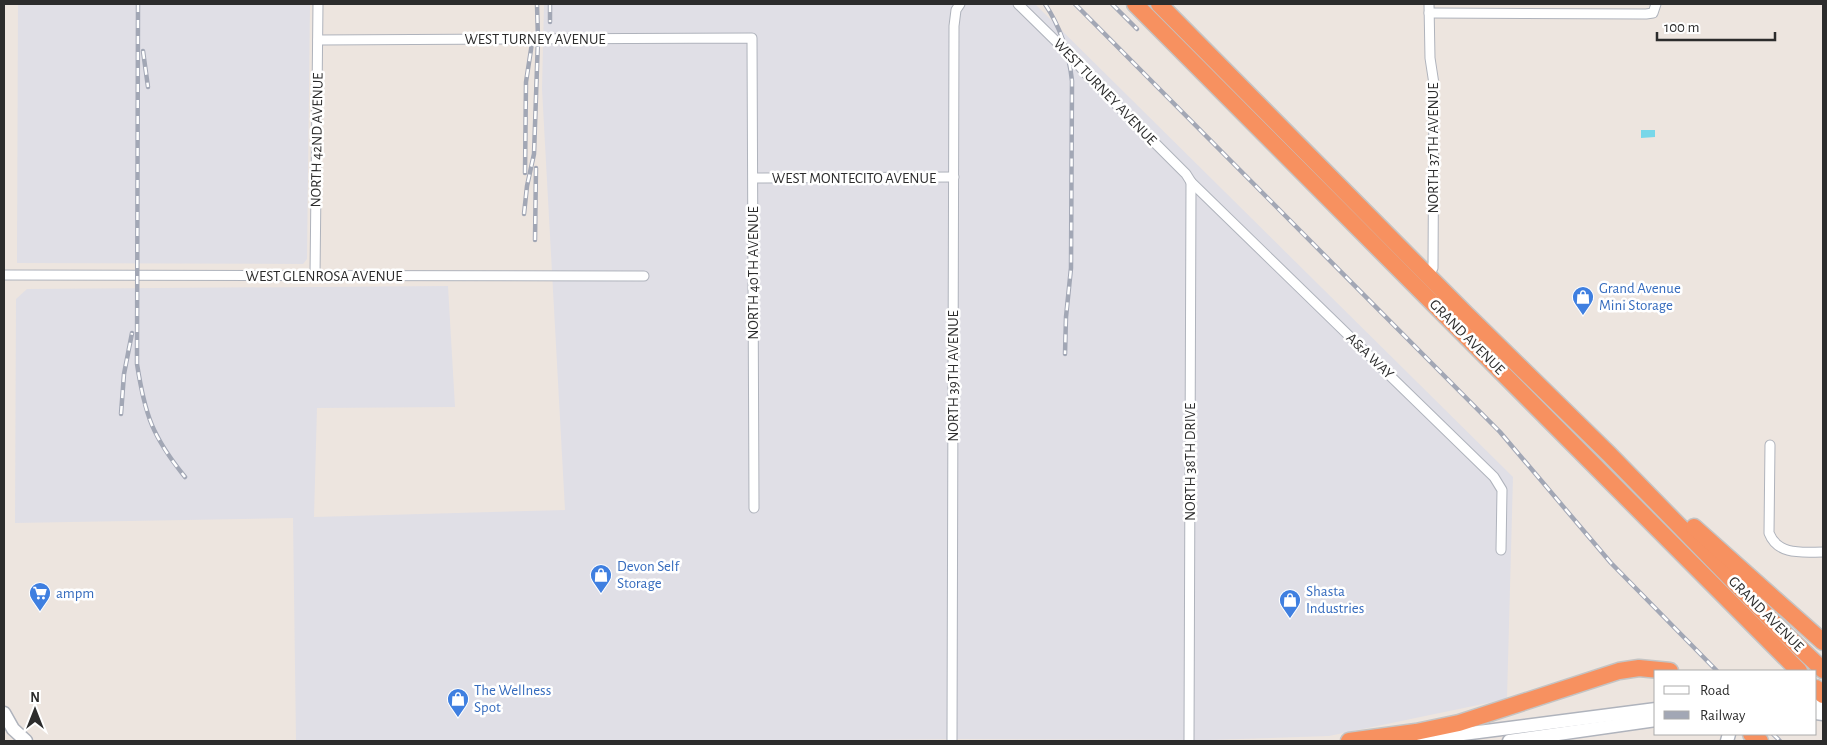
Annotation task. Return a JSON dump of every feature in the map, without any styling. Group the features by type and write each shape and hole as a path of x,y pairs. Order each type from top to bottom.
{"highway":[{"name":"GRAND AVENUE","path":"1135,4 1799,670"},
{"name":"GRAND AVENUE","path":"1159,4 1430,275 1479,327 1609,454 1762,611 1823,670"},
{"path":"1182,50 1194,39"},
{"path":"1588,459 1609,454"},
{"path":"1646,493 1685,519 1823,642"},
{"path":"1750,622 1762,611"},
{"path":"1349,741 1460,723 1620,671 1651,668 1664,670"}],"main road":[{"path":"1410,741 1654,710"},
{"path":"4,713 13,729 26,741"},
{"path":"1509,741 1654,720"}],"street":[{"name":"NORTH 42ND AVENUE","path":"315,276 318,4"},
{"name":"WEST TURNEY AVENUE","path":"1018,4 1186,174 1191,182"},
{"name":"NORTH 39TH AVENUE","path":"952,741 954,26 958,7"},
{"path":"1429,8 1655,8"},
{"name":"NORTH 37TH AVENUE","path":"1429,8 1430,58 1434,84 1433,268 1430,275"},
{"name":"WEST TURNEY AVENUE","path":"318,40 752,38"},
{"name":"NORTH 40TH AVENUE","path":"752,38 754,508"},
{"name":"WEST MONTECITO AVENUE","path":"754,178 954,177"},
{"name":"A&A WAY","path":"1191,182 1494,477 1502,490 1501,550"},
{"name":"NORTH 38TH DRIVE","path":"1189,741 1191,182"},
{"name":"WEST GLENROSA AVENUE","path":"4,275 644,276"},
{"path":"1418,288 1430,275"},
{"path":"1770,445 1769,533 1776,544 1790,552 1823,552"}],"shaded area":[{"path":"18,4 310,4 307,259 303,264 17,263"},
{"path":"544,4 1035,4 1513,477 1507,699 1329,736 1208,740 296,741 293,518 15,523 16,299 27,289 448,286 455,407 317,408 314,517 565,510 542,89"}],"water":[{"path":"1641,130 1655,130 1655,137 1641,138"}],"railway":[{"path":"138,4 137,364 143,397 157,437 185,477"},
{"path":"524,214 527,186 534,154 538,39 537,4"},
{"path":"550,4 550,22"},
{"path":"1045,4 1056,22 1063,41 1072,81 1071,268 1066,317 1065,354"},
{"path":"1075,4 1500,432 1611,563 1716,670"},
{"path":"1112,4 1137,29"},
{"path":"525,173 526,82 532,43"},
{"path":"143,51 148,87"},
{"path":"535,240 536,168"},
{"path":"121,414 124,374 132,333"},
{"path":"1774,735 1780,741"}],"place":[{"name":"Grand Avenue Mini Storage","path":"1583,316"},
{"name":"Devon Self Storage","path":"601,594"},
{"name":"ampm","path":"40,612"},
{"name":"Shasta Industries","path":"1290,619"},
{"name":"The Wellness Spot","path":"458,718"}]}
